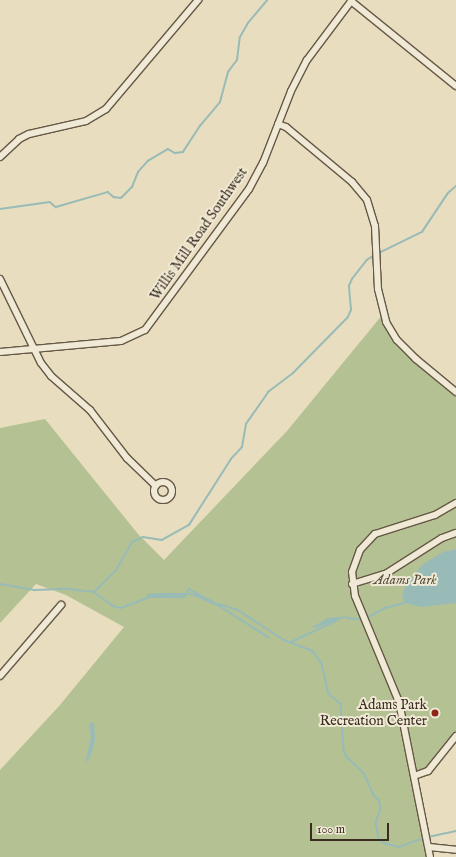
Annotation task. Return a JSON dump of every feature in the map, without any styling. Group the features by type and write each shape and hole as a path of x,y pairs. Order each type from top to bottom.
{"street":[{"path":"0,157 19,139 30,134 86,121 106,109 198,0"},
{"path":"352,1 456,86"},
{"name":"Willis Mill Road Southwest","path":"0,352 121,341 135,337 145,330 249,189 263,163 278,124 307,60 352,1"},
{"path":"278,124 286,128 352,182 367,200 376,226 378,289 386,322 397,340 416,359 456,392"},
{"path":"0,279 33,348 51,376 90,410 127,458 156,486"},
{"path":"430,857 399,702 352,584 355,560 360,550 372,537 384,530 434,514 456,503"},
{"path":"352,584 387,573 442,538 456,533"},
{"path":"0,676 61,605"},
{"path":"414,776 428,771 455,739"},
{"path":"429,847 456,850"}],"green space":[{"name":"Adams Park","path":"383,314 392,337 456,394 456,737 430,768 416,777 428,857 0,857 0,770 60,705 124,627 66,595 36,584 0,623 0,428 45,419 138,534 164,560 287,431"}],"water":[{"path":"456,549 456,603 421,607 405,603 402,597 405,587 422,565 443,552"},
{"path":"192,593 210,599 270,637 269,639 219,607 191,595 147,597 147,594"},
{"path":"349,616 315,628 312,627 328,618"},
{"path":"94,722 95,741 90,757 85,764 91,737 89,724"}],"waterway":[{"path":"0,209 50,202 56,207 108,192 114,197 121,198 132,187 138,172 148,161 168,149 175,153 183,152 200,126 220,102 228,72 237,60 240,37 248,23 267,0"},
{"path":"379,253 422,232 448,193 456,186"},
{"path":"94,592 116,570 132,542 143,537 162,540 189,525 231,459 242,447 246,424 268,392 293,373 348,317 351,310 349,286 352,279 367,260 375,255"},
{"path":"0,584 35,590 67,589 94,592 113,606 121,608 150,597 184,597 189,589 205,598"},
{"path":"367,618 385,608 405,603"},
{"path":"219,604 238,610 284,640 313,651 322,664 329,694 341,704 344,750 347,757 364,773 374,795 379,800 381,808 376,823 379,838 384,843 399,847 424,838"},
{"path":"346,618 362,619"},
{"path":"291,642 336,621"},
{"path":"428,837 456,831"}],"place":[{"name":"Adams Park Recreation Center","path":"435,713"}]}
